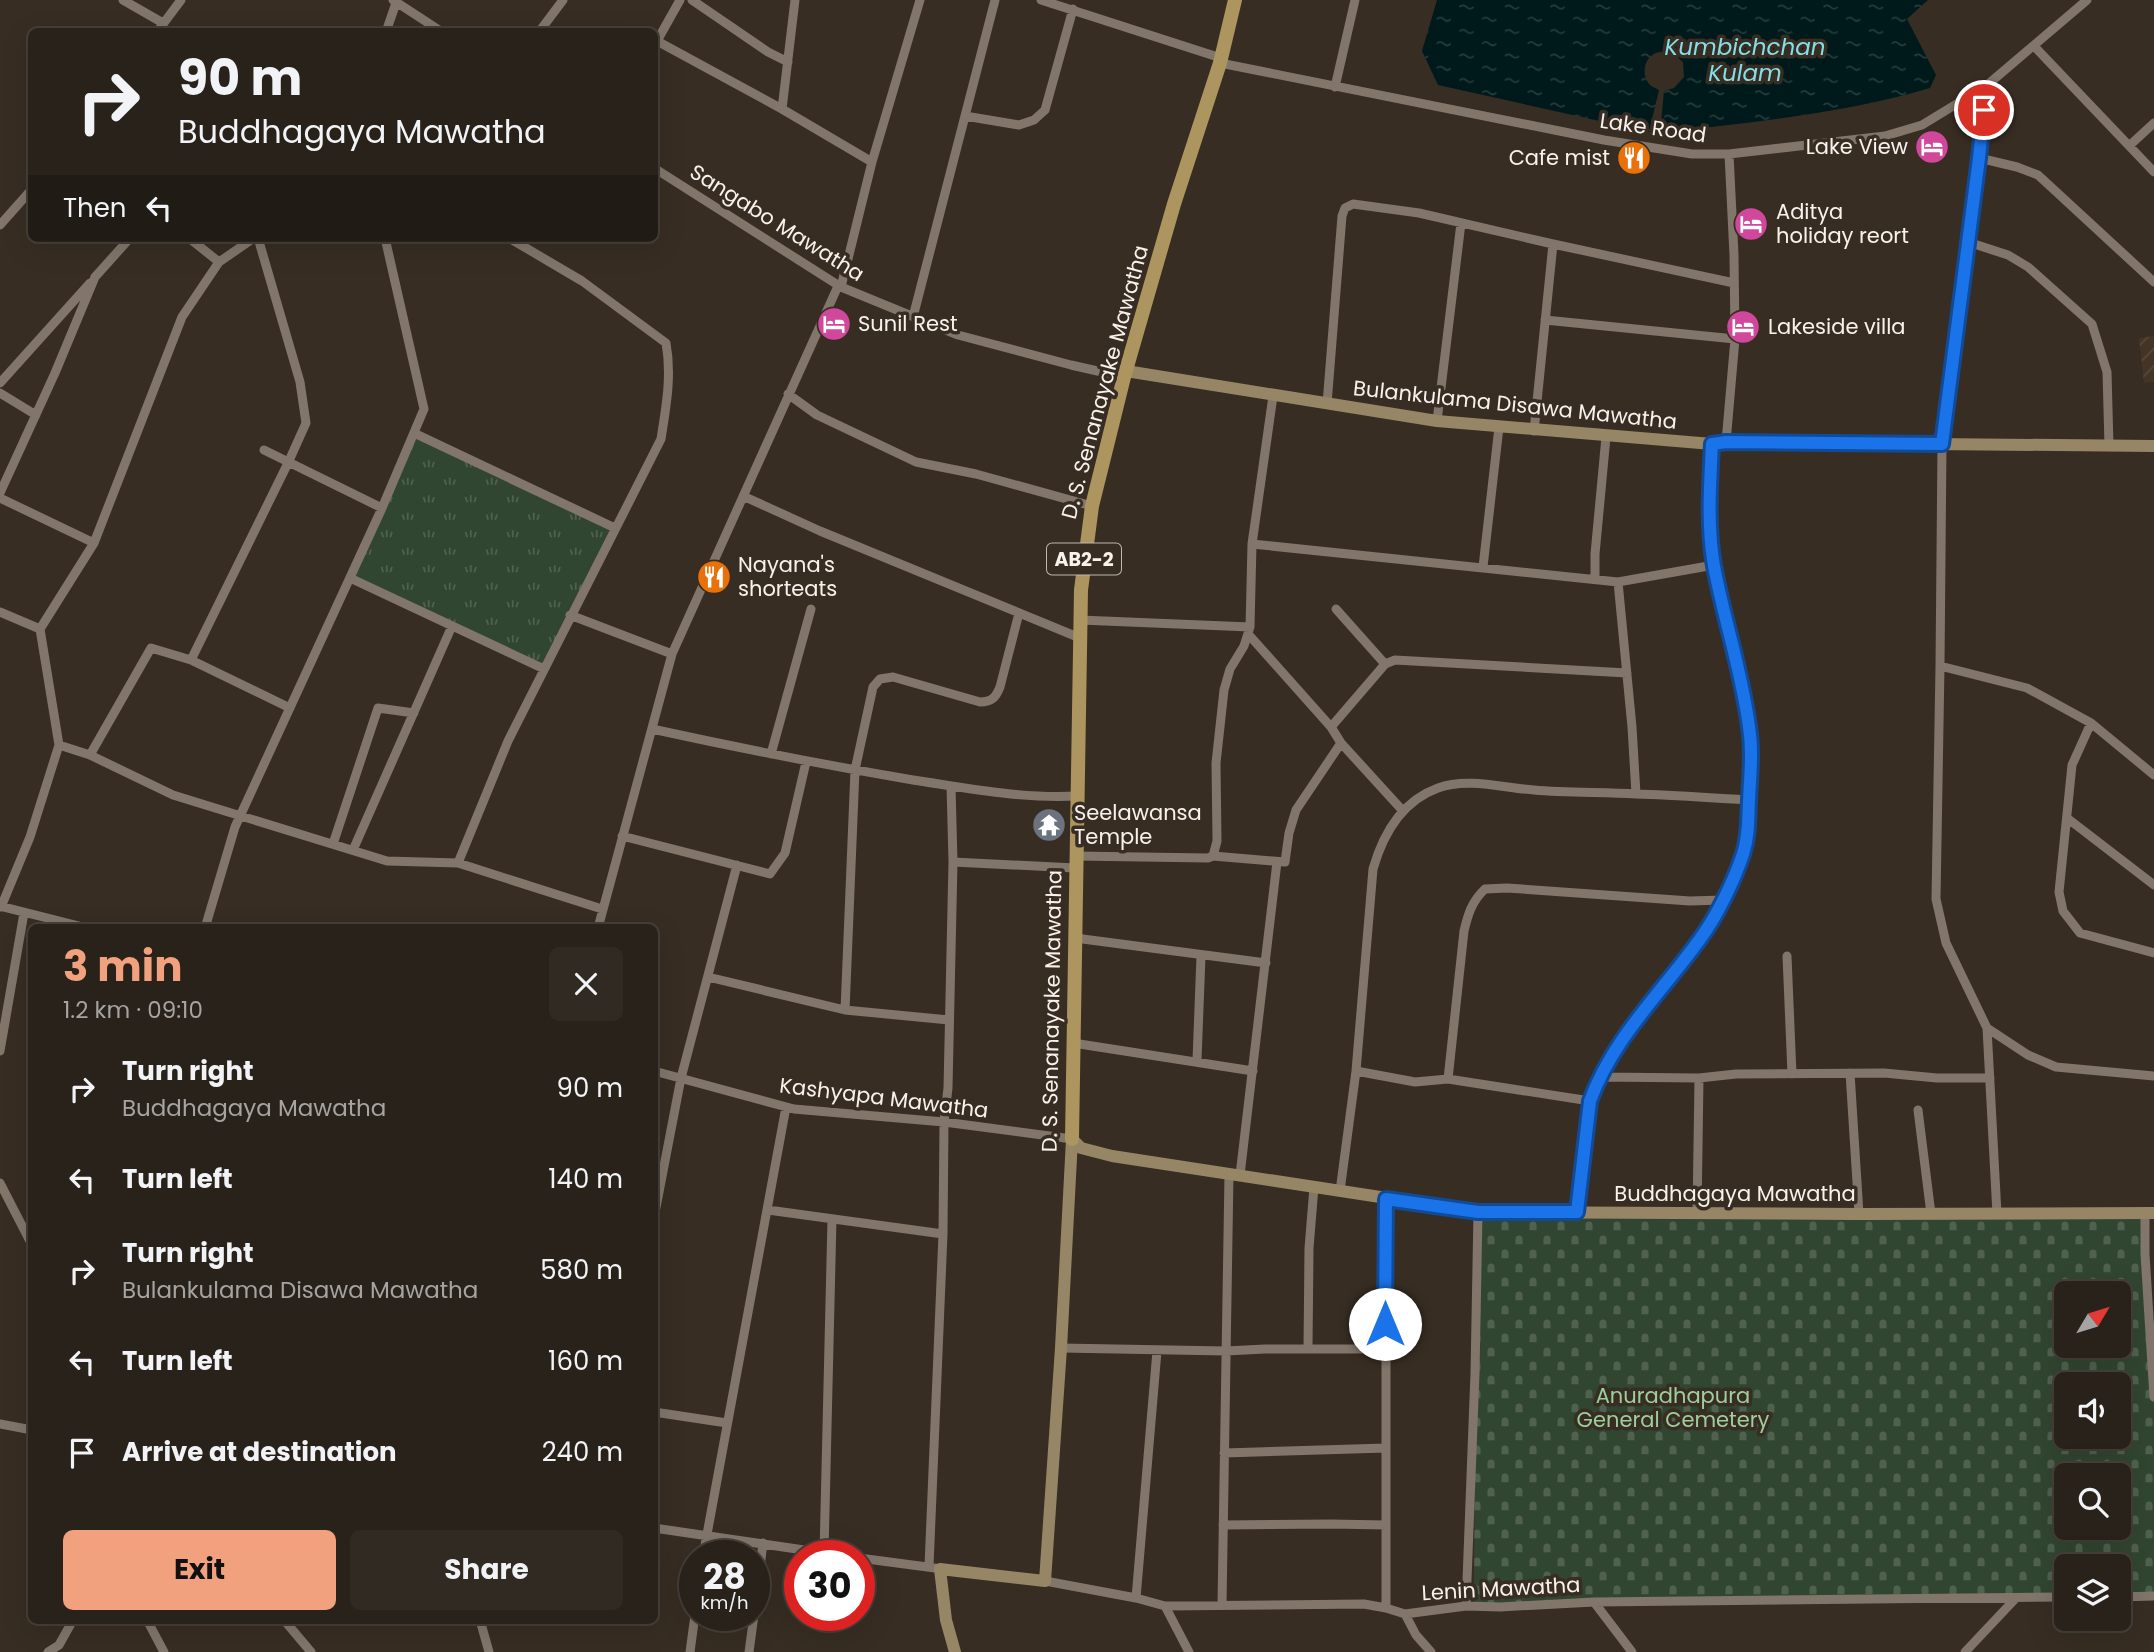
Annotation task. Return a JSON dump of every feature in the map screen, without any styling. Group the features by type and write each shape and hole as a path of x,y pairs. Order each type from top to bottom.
{"main road":[{"name":"D. S. Senanayake Mawatha","path":"1045,1581 1072,1139 1075,862 1080,620 1084,558 1092,506 1125,374 1174,204 1220,60 1235,0"},
{"name":"Bulankulama Disawa Mawatha","path":"1125,374 1437,421 1606,437 1712,444 2154,446"},
{"name":"Buddhagaya Mawatha","path":"1072,1139 1081,1148 1090,1151 1478,1212 2150,1213"},
{"name":"Lenin Mawatha","path":"934,1568 1045,1581"},
{"path":"934,1568 955,1652"}],"street":[{"path":"123,0 160,27 181,0"},
{"path":"542,28 563,0"},
{"path":"658,39 680,0"},
{"path":"692,0 768,52 788,61"},
{"path":"782,109 795,0"},
{"path":"599,924 672,654 788,394 839,287 919,0"},
{"path":"913,317 995,0"},
{"name":"Lake Road","path":"1041,0 1220,60 1335,87 1604,140 1692,154 1728,153 1885,136 1922,125 1986,86 2087,0"},
{"path":"1335,87 1355,0"},
{"path":"387,28 395,1 436,28"},
{"path":"965,116 1019,125 1034,120 1045,110 1073,9"},
{"path":"658,42 872,162"},
{"path":"2034,46 2154,172"},
{"path":"1986,86 1942,444 1936,899 1946,943 1987,1028 1997,1214"},
{"path":"2129,146 2154,123"},
{"path":"1726,442 1735,339 1728,153"},
{"path":"1979,158 2038,175 2154,282"},
{"name":"Sangabo Mawatha","path":"658,171 839,287 958,335 1071,365 1125,374"},
{"path":"0,225 28,194"},
{"path":"1327,404 1342,216 1345,208 1353,204 1419,213 1734,284"},
{"path":"1437,421 1461,223"},
{"path":"0,383 126,242"},
{"path":"194,242 219,262"},
{"path":"70,924 0,906 30,837 59,745 40,629 94,543 181,317 219,262 250,242"},
{"path":"191,660 306,423 300,382 257,242"},
{"path":"206,924 235,827 382,508 424,409 386,242"},
{"path":"458,863 508,741 661,439 669,386 666,343 582,281 516,242"},
{"path":"1968,242 2008,255 2028,267 2092,324 2107,372 2109,446"},
{"path":"1534,431 1553,244"},
{"path":"94,543 0,496 95,277"},
{"path":"1545,320 1735,339"},
{"path":"0,393 36,415"},
{"path":"788,394 817,415 916,461 976,474 1092,506"},
{"path":"1213,856 1217,841 1216,763 1223,690 1230,669 1250,631 1252,544 1273,396"},
{"path":"1483,568 1499,427"},
{"path":"414,433 615,528"},
{"path":"1595,579 1606,437"},
{"path":"1577,1212 1590,1101 1601,1077 1617,1048 1702,936 1744,852 1748,829 1750,729 1714,565 1709,520 1712,444"},
{"path":"264,450 382,508"},
{"path":"743,496 820,531 1080,639"},
{"path":"1252,544 1618,582 1714,565"},
{"path":"350,578 544,668"},
{"path":"1618,582 1636,794"},
{"path":"771,754 811,609"},
{"path":"1336,609 1385,664"},
{"path":"0,612 40,629"},
{"path":"845,1010 855,770 873,687 880,679 893,677 987,702 996,698 1019,612"},
{"path":"570,615 672,654"},
{"path":"1080,620 1250,631 1331,727 1340,743 1403,811"},
{"path":"353,850 452,626"},
{"path":"90,755 151,648 191,660 290,708"},
{"path":"1331,727 1385,664 1395,660 1627,673"},
{"path":"1941,666 2027,688 2091,723 2154,775"},
{"path":"333,844 378,708 414,713"},
{"path":"2091,723 2072,765 2059,892 2063,911 2080,933 2154,953"},
{"path":"652,729 806,762 951,786 1047,797 1077,796"},
{"path":"953,862 1208,859 1213,856 1284,862 1296,810 1340,743"},
{"path":"59,745 90,755 173,795 387,861 458,863 602,909"},
{"path":"622,836 770,874 785,853 806,762"},
{"path":"1340,1191 1356,1070 1373,869 1380,844 1403,811 1427,793 1454,785 1749,800"},
{"path":"934,1568 953,862 951,786"},
{"path":"2067,818 2154,885"},
{"path":"1222,1605 1226,1352 1235,1175 1253,1071 1277,862"},
{"path":"658,1197 681,1078 737,865"},
{"path":"1448,1079 1464,931 1476,898 1485,889 1507,888 1690,901 1722,900"},
{"path":"0,1051 24,913"},
{"path":"1074,939 1266,962"},
{"path":"1196,1060 1201,956"},
{"path":"1787,956 1792,1074"},
{"path":"708,976 845,1010 949,1020"},
{"path":"1987,1028 2028,1055 2056,1066 2154,1076"},
{"path":"1073,1043 1196,1060 1253,1071"},
{"path":"1356,1070 1415,1082 1448,1079 1590,1101"},
{"name":"Kashyapa Mawatha","path":"658,1072 794,1109 944,1122 1072,1139"},
{"path":"1850,1073 1859,1214"},
{"path":"1601,1077 1699,1078 1736,1074 1884,1073 1937,1078 1990,1077"},
{"path":"1697,1214 1699,1078"},
{"path":"705,1540 786,1107"},
{"path":"1918,1110 1931,1214"},
{"path":"0,1183 28,1237"},
{"path":"1308,1349 1309,1248 1314,1187"},
{"path":"1386,1199 1386,1608"},
{"path":"768,1210 943,1234"},
{"path":"1466,1606 1478,1212"},
{"path":"2150,1213 2146,1254 2154,1398"},
{"path":"824,1540 832,1219"},
{"path":"1061,1348 1226,1352 1385,1349"},
{"path":"1136,1598 1157,1351"},
{"path":"658,1413 727,1423"},
{"path":"0,1424 28,1429"},
{"path":"1224,1453 1386,1448"},
{"path":"1223,1525 1386,1525"},
{"path":"658,1529 738,1540"},
{"name":"Lenin Mawatha","path":"875,1560 934,1568"},
{"name":"Lenin Mawatha","path":"1045,1581 1165,1606 1364,1604 1405,1614 1466,1606 1594,1602 2054,1597"},
{"path":"2131,1597 2154,1597"},
{"path":"1965,1652 2016,1598"},
{"path":"1594,1602 1632,1652"},
{"path":"1165,1606 1189,1652"},
{"path":"1405,1614 1416,1634 1431,1652"},
{"path":"48,1652 59,1645 71,1624"},
{"path":"149,1624 164,1652"},
{"path":"287,1624 311,1652"},
{"path":"481,1624 489,1652"},
{"path":"690,1652 693,1631"},
{"path":"749,1652 752,1631"}],"shaded area":[{"path":"2154,336 2154,382 2144,383 2139,338"}],"green space":[{"path":"414,433 615,528 544,669 350,578"},
{"name":"Anuradhapura General Cemetery","path":"1478,1212 2145,1213 2154,1397 2154,1599 2131,1599 2131,1554 2054,1554 2054,1600 1499,1605 1474,1609"}],"water":[{"name":"Kumbichchan Kulam","path":"1437,0 1928,0 1907,19 1936,75 1930,88 1864,104 1796,116 1660,133 1664,91 1674,88 1684,77 1683,62 1673,55 1657,53 1646,62 1645,69 1649,84 1659,90 1649,132 1438,85 1422,51"}],"place":[{"name":"Lake View","path":"1932,147"},
{"name":"Cafe mist","path":"1634,158"},
{"name":"Aditya holiday reort","path":"1751,224"},
{"name":"Sunil Rest","path":"834,324"},
{"name":"Lakeside villa","path":"1743,327"},
{"name":"Nayana's shorteats","path":"714,577"},
{"name":"Seelawansa Temple","path":"1049,825"}],"route":[{"path":"1385,1324 1386,1199 1478,1212 1577,1212 1590,1101 1596,1086 1617,1048 1702,936 1736,873 1744,852 1748,829 1750,729 1714,565 1709,520 1712,444 1942,444 1984,110"}]}
